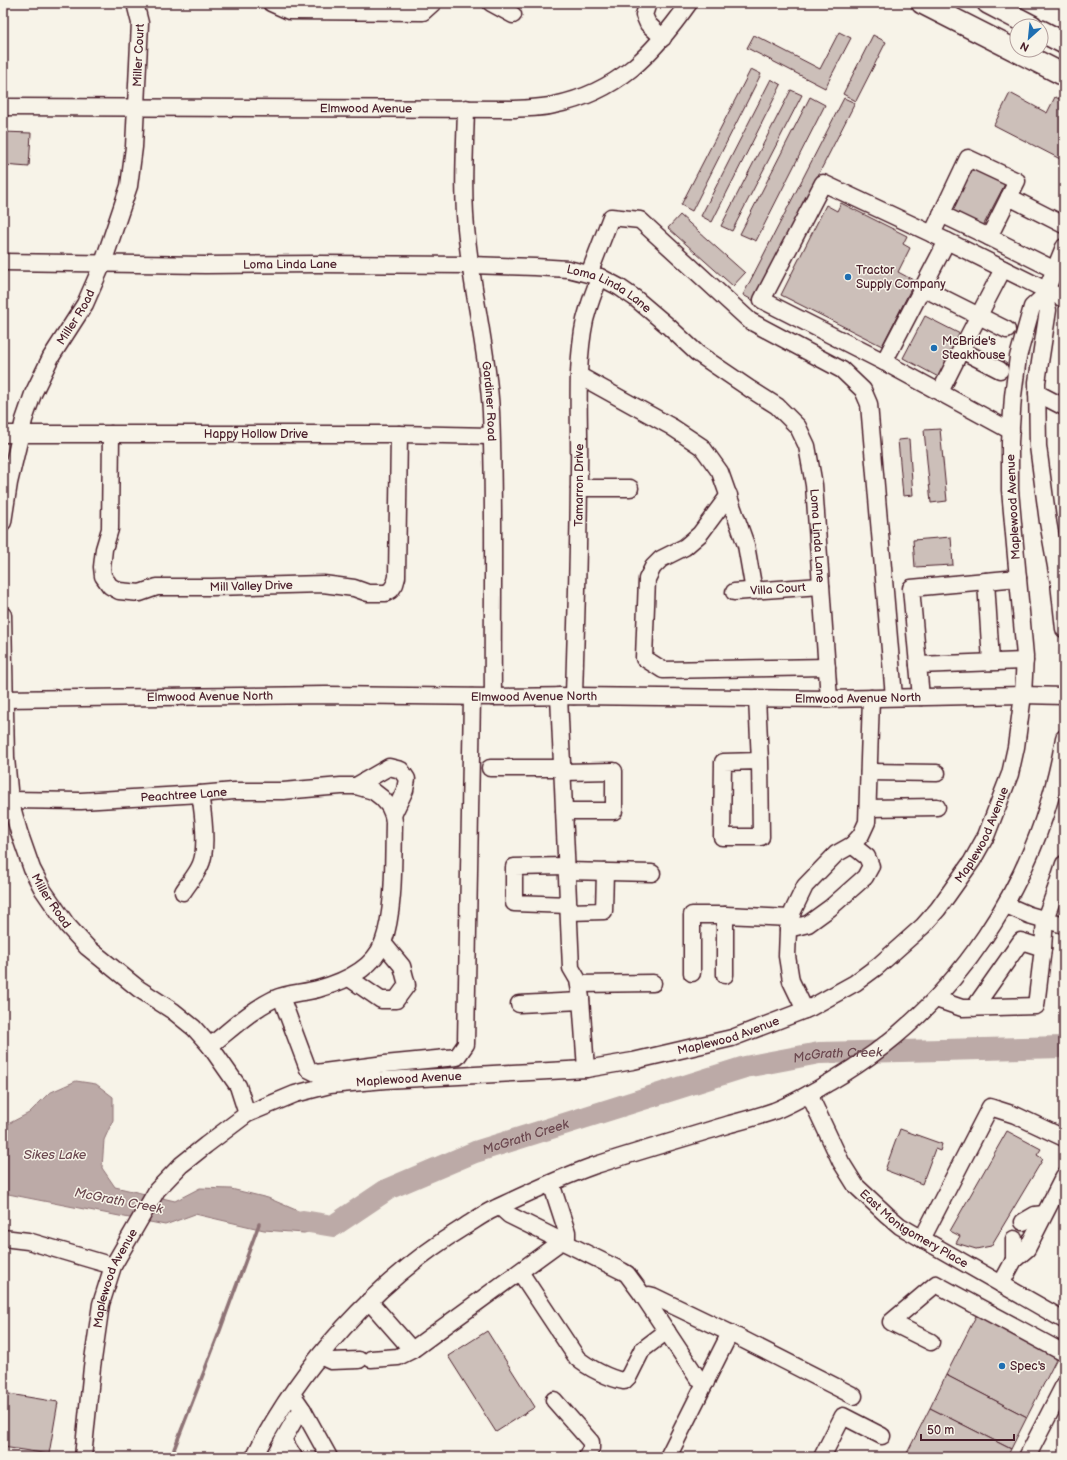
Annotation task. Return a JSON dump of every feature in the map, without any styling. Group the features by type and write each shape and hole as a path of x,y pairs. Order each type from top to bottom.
{"main road":[{"path":"922,3 1064,75"},
{"path":"988,3 1017,18"},
{"path":"1049,35 1064,43"}],"street":[{"name":"Miller Court","path":"135,3 140,23 136,108"},
{"path":"271,3 289,11 308,7 423,12 433,3"},
{"path":"491,3 513,15"},
{"path":"648,3 644,15 648,24 663,38"},
{"name":"Elmwood Avenue","path":"3,107 515,109 553,106 583,98 612,84 656,48 689,3"},
{"name":"Miller Road","path":"3,522 9,483 20,433 33,394 52,358 85,304 103,263 129,186 134,147 136,108"},
{"name":"Gardiner Road","path":"466,108 465,202 467,237 470,265 486,353 491,411 493,508 493,697"},
{"path":"932,234 968,158 1017,181 989,237"},
{"path":"1011,431 884,362 762,300 824,183 947,241 1003,269 1045,293 1064,299"},
{"path":"1009,197 1064,225"},
{"path":"941,214 1055,270"},
{"name":"Tamarron Drive","path":"586,1069 579,984 571,968 563,770 579,488 580,376 582,339 585,320 592,296 594,276 610,217 640,220 750,321 842,370 863,390 869,404 894,697"},
{"path":"884,362 947,241"},
{"name":"Maplewood Avenue","path":"83,1457 92,1367 101,1304 113,1266 156,1190 181,1165 206,1144 248,1114 295,1094 330,1085 586,1069 633,1061 732,1038 804,1010 855,983 878,966 923,926 933,915 972,861 986,836 1010,774 1024,695 1025,661 1010,490 1013,396 1018,357 1032,307 1045,293 1064,247"},
{"name":"Loma Linda Lane","path":"3,262 205,265 470,265 535,267 568,270 594,276 619,287 635,298 697,353 777,406 798,427 806,446 814,485 829,699"},
{"path":"940,392 1003,269"},
{"path":"923,288 1006,330"},
{"path":"1045,293 1048,310 1037,393 1038,446 1048,522 1059,583 1064,629"},
{"path":"962,350 1000,370"},
{"path":"580,376 672,428 702,448 720,472 729,496 746,545 754,591"},
{"path":"1037,393 1064,407"},
{"name":"Happy Hollow Drive","path":"3,434 398,434 491,436"},
{"name":"Mill Valley Drive","path":"111,434 110,529 104,549 103,576 110,586 119,591 140,593 157,587 324,584 354,588 368,593 386,593 391,590 395,584 396,577 398,434"},
{"path":"579,488 630,488"},
{"path":"729,496 700,534 685,547 661,559 653,567 647,579 644,658 662,670 827,667"},
{"path":"921,697 911,588 1018,578"},
{"path":"986,581 991,662"},
{"name":"Villa Court","path":"734,592 822,586"},
{"name":"Miller Road","path":"3,615 6,758 10,800 32,869 43,890 67,925 87,946 112,969 173,1011 194,1028 210,1046 238,1086 248,1114"},
{"path":"918,664 1025,661"},
{"name":"Elmwood Avenue North","path":"4,699 326,695 829,699 1024,695 1064,696"},
{"path":"281,997 308,1069 316,1073 457,1057 466,1044 472,697"},
{"path":"757,698 760,761 761,837 722,837 723,762 760,761"},
{"path":"804,1010 791,981 787,956 790,924 793,911 805,886 836,854 852,845 861,835 867,822 870,698"},
{"path":"254,1457 263,1440 308,1370 357,1313 398,1275 449,1236 492,1210 551,1183 593,1167 775,1110 809,1094 858,1065 925,1010 969,960 1006,905 1034,845 1046,814 1064,738"},
{"name":"Peachtree Lane","path":"356,786 389,766 401,770 407,779 393,815"},
{"path":"490,768 614,771 614,811 564,812"},
{"path":"869,772 937,773"},
{"name":"Peachtree Lane","path":"10,800 81,800 234,791 283,791 356,786 373,791 389,806 394,822 391,903 383,943 378,952 362,969 349,978 317,989 273,999 244,1018 210,1046"},
{"path":"183,892 201,865 204,854 204,816 200,794"},
{"path":"868,808 937,807"},
{"path":"692,973 692,915 725,915 790,924 808,924 830,908 865,877 872,866 867,857 852,845"},
{"path":"936,999 962,1008 1036,1006 1045,919 1060,892 1064,864"},
{"path":"604,872 604,911 514,903 514,867 652,873"},
{"path":"1006,905 1064,925"},
{"path":"725,915 725,975"},
{"path":"974,1008 1021,941 1043,948"},
{"path":"349,978 381,1000 396,1000 407,985 402,966 383,943"},
{"path":"579,984 653,983"},
{"path":"519,1004 581,1000"},
{"name":"East Montgomery Place","path":"809,1094 841,1162 856,1186 891,1219 922,1239 1064,1320"},
{"path":"922,1239 990,1107 1015,1115 1064,1138"},
{"path":"1001,1284 1014,1260 1027,1249 1064,1176"},
{"path":"320,1356 331,1361 398,1357 412,1350 563,1241 567,1237 568,1232 551,1183"},
{"path":"500,1207 509,1215 627,1274 697,1377 706,1382"},
{"path":"1024,1222 1035,1215 1044,1214"},
{"path":"3,1238 28,1241 113,1266"},
{"path":"1014,1239 1014,1260"},
{"path":"520,1272 577,1358 583,1363 617,1380 624,1380 629,1376 642,1350 667,1331"},
{"path":"931,1342 891,1322 936,1284 1064,1353"},
{"path":"644,1297 649,1295 653,1296 854,1396"},
{"path":"369,1301 412,1350"},
{"path":"668,1457 730,1334"},
{"path":"1027,1457 1064,1385"},
{"path":"292,1394 303,1410 329,1457"},
{"path":"554,1400 591,1442 591,1448 587,1457"},
{"path":"274,1457 296,1417 303,1410"},
{"path":"822,1457 843,1416 882,1436"},
{"path":"283,1440 294,1457"}],"water":[{"name":"Sikes Lake","path":"76,1081 96,1084 113,1097 113,1120 104,1140 102,1168 115,1187 175,1201 200,1188 231,1189 268,1198 333,1226 304,1233 264,1230 195,1214 165,1225 3,1193 3,1125 6,1125 29,1113 49,1093"}],"building":[{"path":"839,32 851,38 825,88 747,48 754,35 820,69"},
{"path":"873,35 886,42 856,101 843,94"},
{"path":"751,69 761,74 692,211 681,205"},
{"path":"771,79 781,85 712,222 701,216"},
{"path":"791,90 802,95 732,231 721,226"},
{"path":"1010,93 1047,113 1055,97 1064,101 1064,161 994,125"},
{"path":"810,97 825,105 756,241 740,234"},
{"path":"844,98 855,103 754,301 743,295"},
{"path":"3,132 31,133 29,167 3,165"},
{"path":"975,164 1007,180 983,226 952,210"},
{"name":"Tractor Supply Company","path":"841,203 907,236 903,244 910,248 898,272 915,281 882,346 781,295 826,205 837,211"},
{"path":"680,215 745,273 733,286 668,228"},
{"name":"McBride's Steakhouse","path":"925,316 966,337 944,380 903,358"},
{"path":"940,429 947,501 931,503 924,430"},
{"path":"909,439 913,495 903,496 898,440"},
{"path":"951,537 953,565 915,567 913,540"},
{"path":"900,1129 942,1144 940,1151 935,1149 922,1184 885,1170"},
{"path":"1007,1131 1041,1149 1037,1155 1043,1159 991,1246 976,1249 956,1243 960,1236 950,1231"},
{"name":"Spec's","path":"977,1314 1058,1356 1027,1417 946,1375"},
{"path":"487,1331 535,1407 496,1432 448,1356"},
{"path":"946,1375 1027,1417 1011,1449 930,1408"},
{"path":"3,1393 58,1402 49,1454 3,1447"},
{"path":"930,1408 1011,1449 1007,1457 905,1457"}],"waterway":[{"name":"McGrath Creek","path":"303,1221 333,1226 388,1189 475,1152 745,1067 819,1053 1064,1047"},
{"path":"171,1457 259,1224"}],"place":[{"name":"Tractor Supply Company","path":"848,277"},
{"name":"McBride's Steakhouse","path":"934,348"},
{"name":"Spec's","path":"1002,1366"}]}
